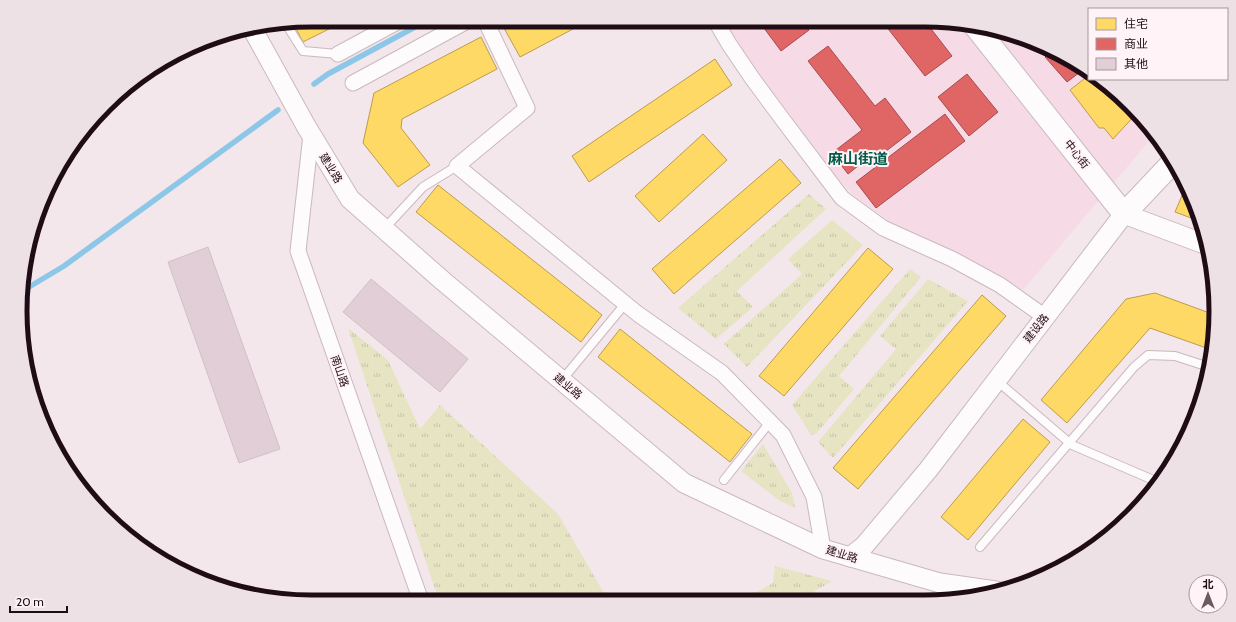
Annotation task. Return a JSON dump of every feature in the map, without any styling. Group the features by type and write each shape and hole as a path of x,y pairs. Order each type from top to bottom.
{"main road":[{"name":"中心街","path":"980,32 1124,214"},
{"name":"建设路","path":"1124,214 1169,166"}],"street":[{"path":"338,54 388,27"},
{"path":"353,83 456,27"},
{"path":"488,27 527,108 457,166 625,304 722,373 783,435 814,497 823,549"},
{"path":"719,27 744,66 842,198 883,228 973,270 1000,285 1045,317"},
{"name":"建业路","path":"254,32 311,135 350,199 443,281 684,483 823,549 857,552 940,584 983,589"},
{"name":"南山路","path":"311,135 298,251 419,595"},
{"path":"1124,214 1200,243"},
{"name":"建设路","path":"857,552 904,499 1124,214"}],"lane":[{"path":"289,28 303,51 338,54"},
{"path":"384,229 423,188 457,166"},
{"path":"562,381 625,304"},
{"path":"980,547 1134,367 1148,355 1175,356 1204,365"},
{"path":"996,380 1072,445 1153,480"},
{"path":"724,480 770,422"}],"shaded area":[{"path":"728,27 925,27 962,29 980,32 1016,42 1051,56 1083,75 1112,97 1126,110 1151,139 1023,290 924,237 895,226 851,193 826,164 737,43"}],"green space":[{"path":"809,194 826,209 737,291 753,307 716,339 678,308"},
{"path":"832,220 863,245 747,367 724,344 802,274 788,259"},
{"path":"910,269 921,277 839,376 854,389 816,434 811,435 792,405"},
{"path":"928,279 968,301 833,458 818,442 896,349 880,336"},
{"path":"348,328 388,360 420,429 440,405 558,514 605,595 437,595"},
{"path":"763,444 792,493 795,508 780,501 741,471"},
{"path":"775,566 832,581 808,595 752,595 773,583"}],"building: 住宅":[{"path":"333,27 303,42 296,28"},
{"path":"506,27 577,27 520,57 504,28"},
{"path":"481,37 497,69 402,119 401,128 430,165 398,187 363,143 374,93"},
{"path":"715,59 732,85 589,182 572,156"},
{"path":"1086,77 1112,97 1133,117 1113,139 1104,128 1099,128 1070,90"},
{"path":"703,134 727,160 659,222 635,196"},
{"path":"780,159 801,183 674,294 652,269"},
{"path":"438,185 602,315 581,342 416,212"},
{"path":"1183,193 1194,219 1175,212"},
{"path":"868,248 893,269 784,396 759,376"},
{"path":"1155,293 1209,313 1207,348 1150,328 1067,423 1041,400 1126,299"},
{"path":"982,295 1006,316 858,489 833,468"},
{"path":"620,329 752,434 730,462 598,357"},
{"path":"1023,419 1050,442 968,540 941,517"}],"building: 商业":[{"path":"763,27 807,27 809,30 781,51"},
{"path":"887,27 930,27 952,56 925,76"},
{"path":"828,46 875,106 885,98 911,132 877,158 873,154 848,174 832,153 862,130 808,61"},
{"path":"1048,55 1051,56 1079,73 1067,82 1045,57"},
{"path":"967,74 998,112 969,136 938,97"},
{"path":"945,114 965,141 876,208 856,182"}],"building: 其他":[{"path":"208,247 280,449 239,463 168,262"},
{"path":"371,279 468,359 440,392 343,312"}],"waterway":[{"path":"314,84 328,74 415,27"},
{"path":"28,287 64,266 278,110"}],"district":[{"name":"麻山街道","path":"858,159"}]}
